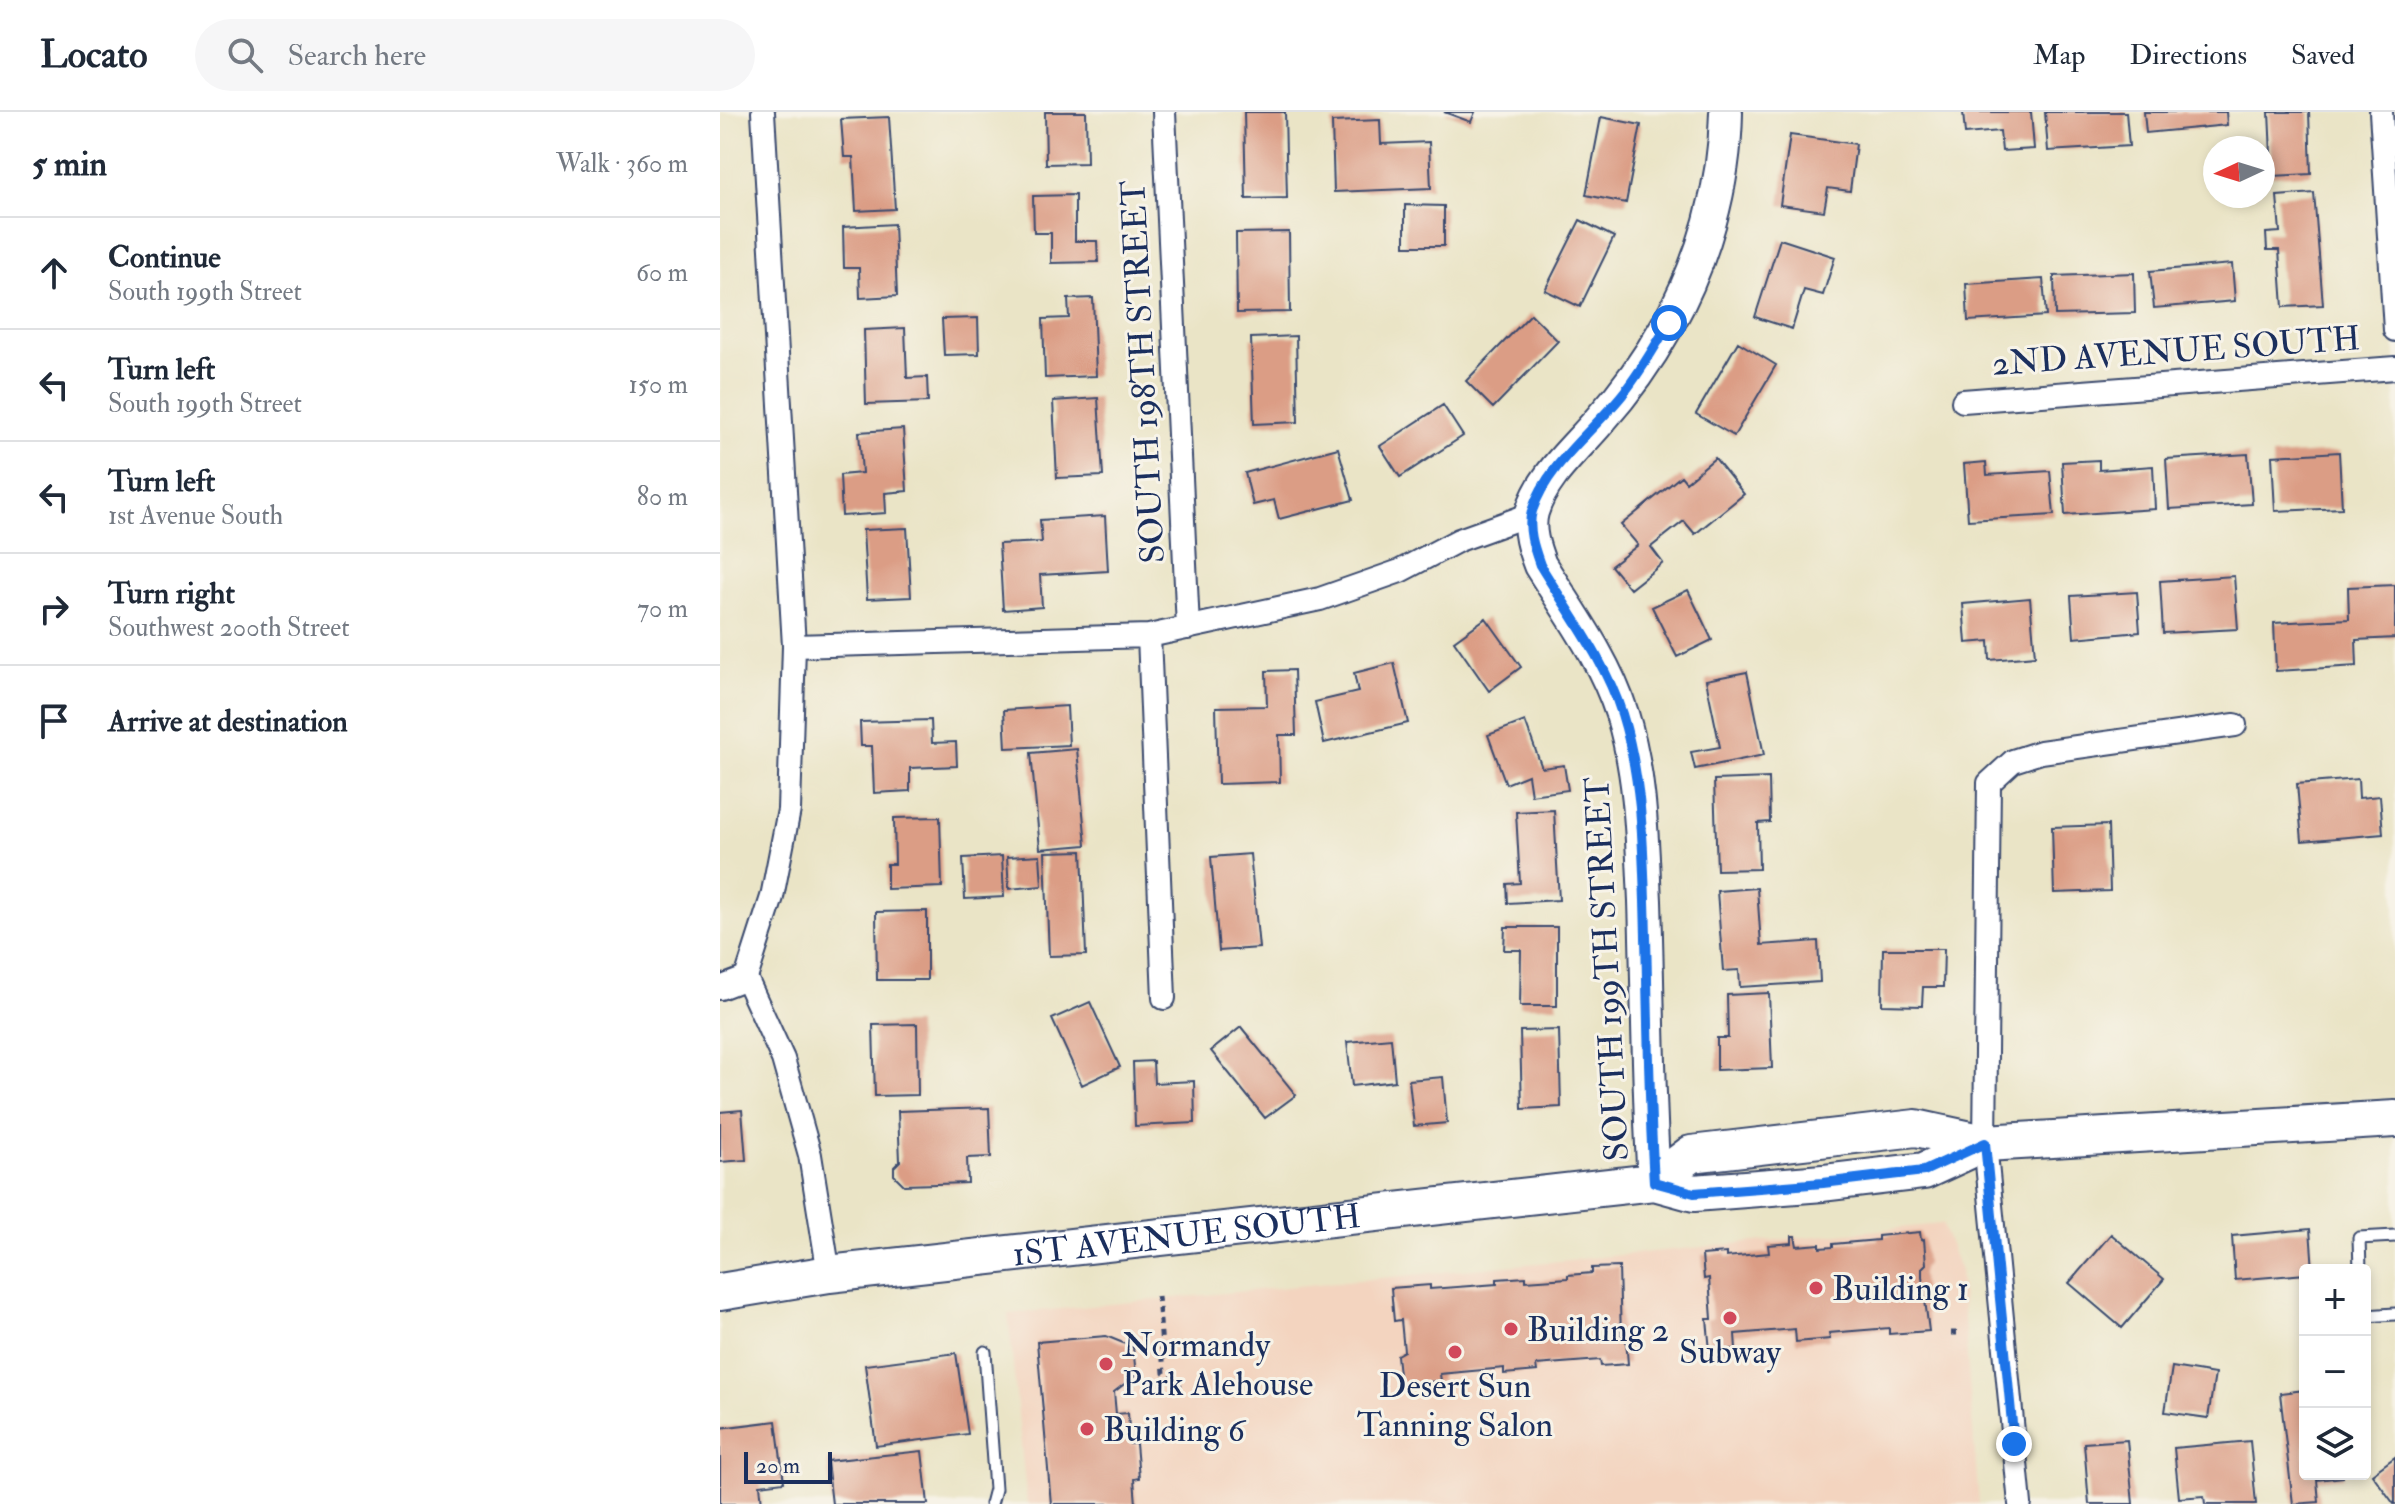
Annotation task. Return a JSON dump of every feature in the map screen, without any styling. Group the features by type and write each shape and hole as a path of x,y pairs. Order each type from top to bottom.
{"main road":[{"path":"1654,1182 1691,1154 1916,1128 1985,1143 2395,1119"},
{"name":"1ST AVENUE SOUTH","path":"720,1292 829,1274 1654,1182"}],"street":[{"path":"763,112 794,646 789,810 772,897 746,978 783,1059 810,1155 829,1274"},
{"name":"SOUTH 198TH STREET","path":"1164,112 1188,628"},
{"path":"794,646 1149,636 1320,599 1400,571 1459,540 1531,514 1552,473 1622,395 1669,323 1691,276 1718,196 1726,112"},
{"path":"2381,112 2395,330"},
{"name":"2ND AVENUE SOUTH","path":"1963,401 2395,368"},
{"name":"SOUTH 199TH STREET","path":"1531,514 1532,544 1540,565 1609,681 1632,751 1642,830 1649,1108 1654,1182"},
{"path":"1149,636 1164,998"},
{"path":"2020,1504 1985,1143 1989,783 2013,761 2041,752 2235,725"},
{"path":"720,988 746,978"}],"lane":[{"path":"2360,1264 2359,1238 2395,1236"},
{"path":"2371,1316 2395,1314"},
{"path":"985,1352 995,1489 991,1504"}],"path":[{"path":"1158,1296 1164,1373 1181,1387"},
{"path":"1951,1333 1959,1333"}],"shaded area":[{"path":"1942,1224 1960,1271 1979,1504 1027,1504 1008,1314"}],"building":[{"path":"1045,112 1086,112 1087,163 1046,164"},
{"path":"1244,112 1285,112 1287,198 1246,199"},
{"path":"1444,112 1475,112 1471,122"},
{"path":"1963,112 2031,112 2034,149 2002,151 2000,131 1965,134"},
{"path":"2045,112 2126,112 2129,146 2048,151"},
{"path":"2144,112 2226,112 2227,125 2146,133"},
{"path":"2269,112 2309,112 2311,174 2275,176 2275,136 2270,136"},
{"path":"889,117 895,209 856,211 853,157 844,157 841,119"},
{"path":"1601,117 1641,125 1626,203 1586,195"},
{"path":"1380,120 1381,144 1429,142 1431,188 1334,192 1332,122"},
{"path":"1790,135 1856,144 1850,191 1828,188 1824,211 1780,205"},
{"path":"2314,193 2323,305 2283,307 2279,250 2267,250 2266,233 2280,232 2277,196"},
{"path":"1075,195 1075,241 1097,241 1098,262 1051,263 1051,233 1034,233 1033,196"},
{"path":"1405,205 1444,206 1444,246 1405,246"},
{"path":"1580,220 1614,237 1580,307 1545,290"},
{"path":"894,224 897,296 860,298 859,268 844,268 843,227"},
{"path":"1289,232 1290,312 1237,313 1236,233"},
{"path":"1780,239 1835,257 1823,295 1804,290 1792,329 1755,317"},
{"path":"2232,264 2235,301 2154,308 2150,271"},
{"path":"2134,273 2135,313 2055,315 2054,276"},
{"path":"2043,279 2046,316 1968,321 1966,284"},
{"path":"1093,298 1096,376 1045,378 1043,319 1069,318 1068,299"},
{"path":"1531,314 1558,341 1493,408 1466,381"},
{"path":"978,318 979,354 944,355 942,319"},
{"path":"905,328 907,378 927,377 928,402 866,404 864,330"},
{"path":"1296,336 1298,422 1254,424 1251,338"},
{"path":"1738,342 1776,365 1734,436 1696,414"},
{"path":"1098,398 1103,476 1057,478 1053,401"},
{"path":"1443,405 1463,436 1400,477 1380,446"},
{"path":"903,429 907,491 885,493 886,513 842,516 840,475 862,473 859,432"},
{"path":"1338,448 1353,500 1279,519 1274,500 1253,505 1245,473"},
{"path":"2339,452 2342,508 2275,511 2272,456"},
{"path":"2248,454 2252,504 2169,509 2166,459"},
{"path":"1715,458 1744,494 1695,534 1684,521 1651,547 1663,563 1630,589 1611,566 1638,545 1621,525 1681,476 1686,482"},
{"path":"2099,460 2099,470 2153,466 2155,509 2065,515 2062,462"},
{"path":"1986,462 1987,475 2050,471 2054,515 1968,520 1964,464"},
{"path":"1105,516 1108,571 1040,575 1042,607 1003,610 999,544 1042,542 1040,520"},
{"path":"907,528 911,597 867,599 863,530"},
{"path":"2234,576 2238,629 2163,633 2160,581"},
{"path":"2395,585 2395,638 2356,640 2357,666 2276,671 2274,623 2349,619 2348,587"},
{"path":"1688,590 1712,640 1677,657 1652,607"},
{"path":"2137,592 2140,632 2074,638 2071,596"},
{"path":"2030,598 2035,656 1990,660 1989,641 1966,643 1963,604"},
{"path":"1486,618 1521,667 1489,691 1454,641"},
{"path":"1394,663 1408,723 1324,743 1315,702 1358,692 1354,673"},
{"path":"1294,670 1296,735 1279,735 1280,782 1218,784 1216,707 1267,706 1266,671"},
{"path":"1747,672 1764,755 1695,769 1691,752 1720,747 1706,680"},
{"path":"1067,706 1069,745 1006,748 1004,710"},
{"path":"931,720 932,743 956,742 957,766 910,768 910,791 874,793 872,746 861,746 860,722"},
{"path":"1525,721 1542,768 1564,765 1568,790 1531,795 1528,775 1506,784 1488,735"},
{"path":"1077,749 1086,845 1040,849 1031,753"},
{"path":"1769,778 1770,822 1758,823 1759,869 1717,870 1714,780"},
{"path":"2358,779 2359,798 2380,796 2383,834 2302,841 2297,784"},
{"path":"1554,810 1559,900 1508,903 1507,884 1520,883 1516,812"},
{"path":"940,817 942,887 887,889 887,864 895,864 894,818"},
{"path":"2108,825 2110,891 2054,893 2052,827"},
{"path":"1082,851 1086,955 1049,956 1045,852"},
{"path":"1250,854 1259,948 1219,951 1211,857"},
{"path":"1040,855 1042,886 1009,889 1007,857"},
{"path":"1002,856 1004,897 965,899 963,858"},
{"path":"1757,888 1761,945 1818,941 1820,982 1740,987 1739,970 1723,971 1717,891"},
{"path":"927,911 927,980 877,980 876,912"},
{"path":"1505,927 1557,927 1557,1006 1520,1006 1521,950 1504,950"},
{"path":"1883,949 1944,949 1943,987 1923,987 1922,1006 1882,1005"},
{"path":"1769,993 1772,1068 1717,1070 1717,1038 1728,1038 1727,995"},
{"path":"1090,1002 1120,1067 1082,1085 1052,1019"},
{"path":"917,1024 918,1095 875,1096 873,1025"},
{"path":"1241,1027 1296,1095 1265,1118 1211,1051"},
{"path":"1559,1030 1561,1107 1522,1109 1520,1031"},
{"path":"1391,1038 1395,1081 1352,1086 1347,1042"},
{"path":"1153,1061 1154,1083 1194,1081 1195,1123 1135,1126 1133,1062"},
{"path":"1443,1077 1447,1123 1414,1126 1409,1080"},
{"path":"989,1108 991,1157 967,1158 968,1183 904,1185 894,1175 894,1167 900,1161 898,1111"},
{"path":"742,1110 746,1160 720,1162 720,1112"},
{"path":"2310,1229 2313,1264 2299,1264 2299,1275 2235,1280 2232,1236"},
{"name":"Building 1","path":"1920,1232 1921,1240 1924,1239 1926,1264 1922,1268 1922,1277 1929,1331 1889,1334 1889,1328 1829,1333 1830,1339 1796,1342 1795,1329 1735,1334 1736,1349 1710,1351 1707,1319 1712,1319 1709,1278 1704,1279 1702,1255 1726,1253 1726,1257 1769,1253 1768,1245 1792,1243 1792,1236 1795,1236 1797,1246 1820,1244 1820,1248 1878,1240 1878,1236"},
{"path":"2111,1234 2164,1279 2122,1328 2069,1283"},
{"name":"Building 2","path":"1619,1267 1621,1337 1626,1339 1628,1364 1601,1366 1600,1360 1536,1365 1537,1371 1504,1374 1504,1368 1440,1374 1441,1381 1400,1384 1397,1355 1404,1351 1401,1320 1394,1321 1391,1288 1430,1285 1430,1289 1497,1284 1497,1279 1526,1277 1526,1281 1568,1278 1568,1275 1592,1273 1592,1268"},
{"name":"Building 6","path":"1106,1336 1133,1347 1136,1375 1114,1392 1116,1414 1128,1413 1130,1444 1136,1444 1139,1478 1134,1479 1136,1504 1051,1504 1037,1342"},
{"path":"956,1353 968,1434 876,1446 865,1365"},
{"path":"2172,1367 2215,1374 2208,1418 2165,1412"},
{"path":"2299,1391 2299,1480 2317,1480 2319,1502 2293,1504 2280,1393"},
{"path":"776,1421 784,1482 760,1485 762,1504 720,1504 720,1428"},
{"path":"2127,1440 2133,1504 2089,1504 2084,1443"},
{"path":"2250,1441 2256,1504 2205,1504 2204,1496 2179,1498 2174,1448"},
{"path":"922,1451 928,1504 832,1504 827,1461"},
{"path":"2395,1457 2395,1504 2394,1504 2372,1474"}],"place":[{"name":"Building 1","path":"1816,1288"},
{"name":"Subway","path":"1730,1318"},
{"name":"Building 2","path":"1511,1329"},
{"name":"Desert Sun Tanning Salon","path":"1455,1352"},
{"name":"Normandy Park Alehouse","path":"1106,1364"},
{"name":"Building 6","path":"1087,1429"}],"route":[{"path":"1669,323 1622,395 1552,473 1531,514 1532,544 1540,565 1609,681 1632,751 1642,830 1649,1108 1654,1182 1694,1193 1823,1183 1924,1171 1985,1143 2014,1444"}]}
